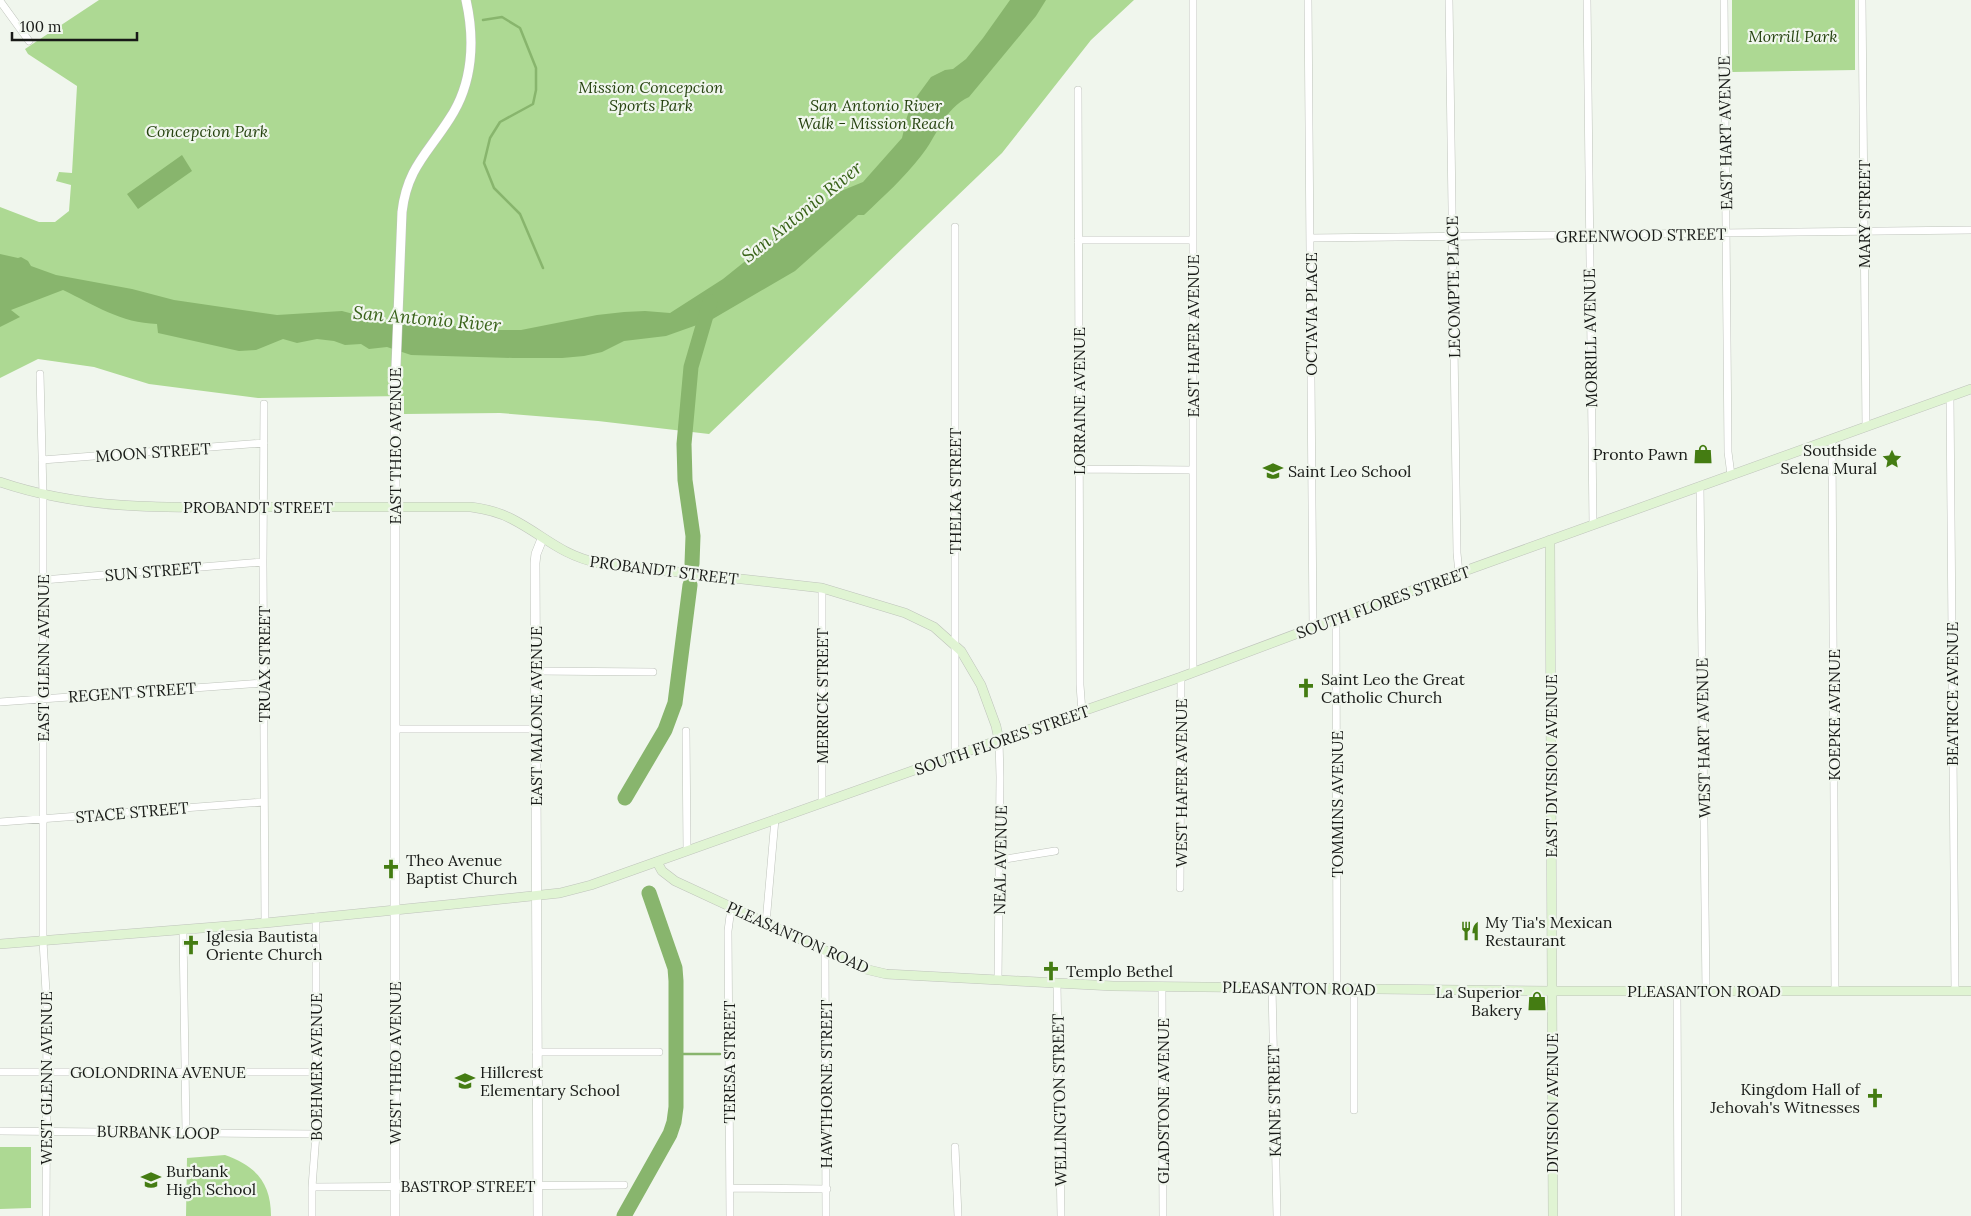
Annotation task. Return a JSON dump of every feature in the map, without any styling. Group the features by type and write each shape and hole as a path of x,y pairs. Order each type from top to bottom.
{"main road":[{"name":"SOUTH FLORES STREET","path":"0,944 265,923 537,896 560,893 591,885 1181,677 1459,573 1971,390"},
{"name":"PROBANDT STREET","path":"0,482 43,495 126,507 471,507 489,510 514,520 569,554 598,563 822,588 905,613 934,627 954,644 970,664 981,686 996,726 999,740"},
{"name":"EAST DIVISION AVENUE","path":"1550,540 1552,991"},
{"name":"PLEASANTON ROAD","path":"657,862 662,871 675,881 876,973 1057,984 1354,989 1552,991 1971,990"},
{"name":"DIVISION AVENUE","path":"1552,991 1553,1216"}],"street":[{"name":"EAST THEO AVENUE","path":"394,910 394,392 402,212 407,185 420,160 458,104 469,67 471,44 470,18 466,0"},
{"name":"EAST HAFER AVENUE","path":"1193,0 1193,672"},
{"name":"OCTAVIA PLACE","path":"1308,0 1312,628"},
{"name":"LECOMPTE PLACE","path":"1449,0 1456,553 1459,573"},
{"name":"MORRILL AVENUE","path":"1587,0 1593,525"},
{"name":"EAST HART AVENUE","path":"1724,0 1728,452 1731,475"},
{"name":"MARY STREET","path":"1862,0 1866,427"},
{"path":"0,2 30,41"},
{"name":"LORRAINE AVENUE","path":"1078,90 1080,685 1082,712"},
{"name":"THELKA STREET","path":"955,227 955,756"},
{"name":"GREENWOOD STREET","path":"1310,238 1971,230"},
{"path":"1078,240 1193,240"},
{"name":"EAST GLENN AVENUE","path":"40,374 43,495 43,941"},
{"name":"BEATRICE AVENUE","path":"1950,397 1954,990"},
{"name":"TRUAX STREET","path":"264,404 265,923"},
{"name":"KOEPKE AVENUE","path":"1832,439 1835,990"},
{"name":"MOON STREET","path":"42,460 264,443"},
{"path":"1079,469 1193,470"},
{"name":"WEST HART AVENUE","path":"1700,486 1706,991"},
{"name":"EAST MALONE AVENUE","path":"538,1216 535,563 542,538"},
{"name":"SUN STREET","path":"43,580 263,562"},
{"name":"MERRICK STREET","path":"822,588 822,803"},
{"name":"TOMMINS AVENUE","path":"1336,620 1337,988"},
{"path":"535,671 653,672"},
{"name":"WEST HAFER AVENUE","path":"1180,888 1181,677"},
{"name":"REGENT STREET","path":"0,702 264,683"},
{"path":"395,729 536,729"},
{"path":"686,731 688,850"},
{"name":"NEAL AVENUE","path":"998,980 999,740"},
{"name":"STACE STREET","path":"0,822 264,802"},
{"path":"766,923 775,819"},
{"path":"1000,860 1055,851"},
{"name":"TERESA STREET","path":"730,1216 728,931 731,908"},
{"name":"WEST THEO AVENUE","path":"394,910 395,1216"},
{"name":"BOEHMER AVENUE","path":"312,1216 316,1134 316,917"},
{"path":"183,930 186,1132"},
{"name":"WEST GLENN AVENUE","path":"43,941 48,1072 46,1216"},
{"name":"HAWTHORNE STREET","path":"825,951 826,1216"},
{"name":"WELLINGTON STREET","path":"1057,984 1061,1216"},
{"name":"GLADSTONE AVENUE","path":"1162,986 1163,1216"},
{"name":"KAINE STREET","path":"1272,987 1277,1216"},
{"path":"1354,989 1354,1110"},
{"path":"1677,991 1678,1216"},
{"path":"536,1052 658,1052"},
{"name":"GOLONDRINA AVENUE","path":"0,1072 316,1072"},
{"name":"BURBANK LOOP","path":"0,1131 316,1134"},
{"path":"955,1148 958,1216"},
{"name":"BASTROP STREET","path":"312,1187 624,1185"},
{"path":"730,1188 827,1189"}],"green space":[{"path":"99,0 1134,0 1091,40 1002,153 709,434 598,421 500,413 404,414 404,396 258,398 149,384 94,367 38,359 0,378 0,207 39,222 55,222 69,211 71,185 56,181 59,172 72,173 77,86 28,54 25,49"},
{"name":"Morrill Park","path":"1732,0 1855,0 1855,70 1732,72"},
{"path":"0,1147 31,1147 31,1208 0,1209"},
{"path":"225,1155 236,1159 260,1177 268,1194 271,1216 186,1216 187,1158"}],"shaded area":[{"path":"1010,0 1046,0 1036,16 969,97 960,102 947,115 921,156 886,194 864,215 858,215 795,271 711,320 666,336 624,341 602,352 562,358 411,355 387,347 369,349 361,344 345,345 334,341 317,339 297,343 283,339 256,350 239,351 158,333 157,324 120,317 63,290 11,310 20,317 0,327 0,254 21,257 28,261 31,266 56,275 132,289 174,300 277,315 342,311 384,322 433,324 492,330 521,330 597,315 645,311 670,313 723,279 804,214 823,205 841,191 863,182 902,138 912,103 931,77 945,70 953,69 966,59"},
{"path":"182,155 192,171 138,209 127,194"}],"waterway":[{"path":"483,20 502,17 520,28 536,68 536,90 533,104 500,122 490,138 484,163 494,188 520,214 543,268"},
{"path":"692,564 693,536 685,480 684,444 691,367 710,302"},
{"path":"625,798 665,730 675,703 690,585"},
{"path":"624,1216 670,1134 676,1107 675,968 649,893"},
{"path":"676,1054 720,1054"}],"place":[{"name":"Pronto Pawn","path":"1703,454"},
{"name":"Southside Selena Mural","path":"1892,459"},
{"name":"Saint Leo School","path":"1273,471"},
{"name":"Saint Leo the Great Catholic Church","path":"1306,688"},
{"name":"Theo Avenue Baptist Church","path":"391,869"},
{"name":"My Tia's Mexican Restaurant","path":"1470,931"},
{"name":"Iglesia Bautista Oriente Church","path":"191,945"},
{"name":"Templo Bethel","path":"1051,971"},
{"name":"La Superior Bakery","path":"1537,1001"},
{"name":"Hillcrest Elementary School","path":"465,1081"},
{"name":"Kingdom Hall of Jehovah's Witnesses","path":"1875,1098"},
{"name":"Burbank High School","path":"151,1180"}],"park label":[{"name":"Mission Concepcion Sports Park","path":"651,96"},
{"name":"San Antonio River Walk - Mission Reach","path":"876,114"},
{"name":"Concepcion Park","path":"207,131"}],"water label":[{"name":"San Antonio River","path":"802,212"},
{"name":"San Antonio River","path":"427,319"}]}
